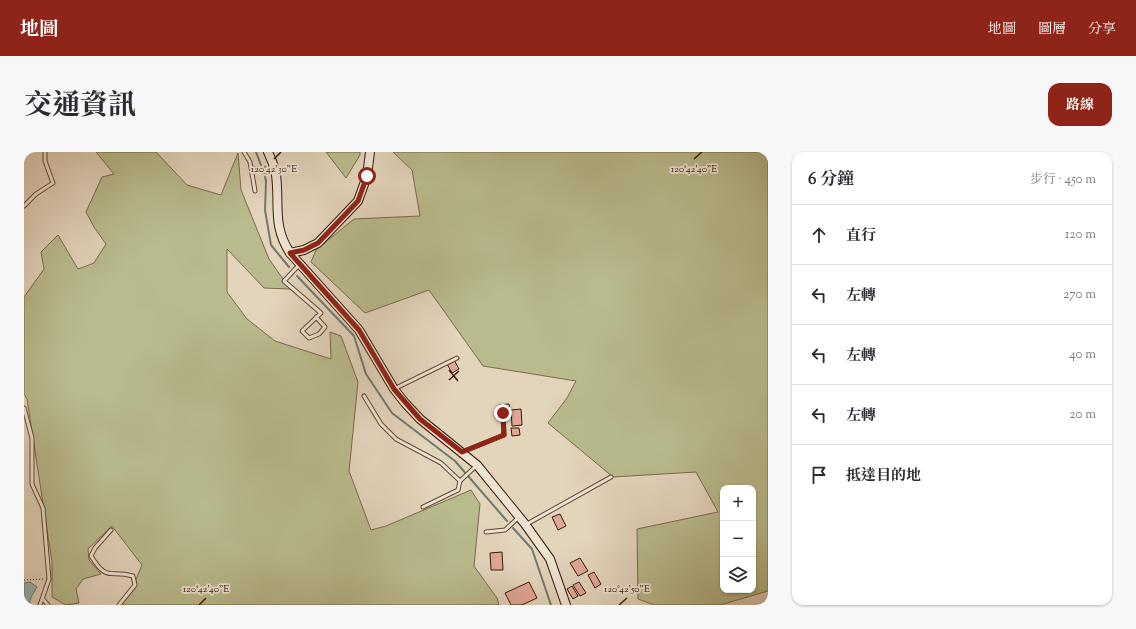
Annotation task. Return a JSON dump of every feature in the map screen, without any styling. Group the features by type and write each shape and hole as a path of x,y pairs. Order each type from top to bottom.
{"street":[{"path":"268,152 276,174 277,217 282,241 290,253 359,330 394,389 420,419 477,465 525,524 550,560 566,605"},
{"path":"290,253 304,250 318,243 358,201 367,176 370,152"}],"lane":[{"path":"24,206 36,194 53,183 45,161 45,152"},
{"path":"244,152 252,168 255,191"},
{"path":"252,168 276,174"},
{"path":"300,264 284,282 321,313 316,317 302,331 309,338 319,334 325,327 316,317"},
{"path":"394,389 457,358"},
{"path":"364,396 381,424 396,439 441,463 460,481"},
{"path":"24,408 32,438 32,484 44,508 49,579 40,605"},
{"path":"462,452 504,435 503,413"},
{"path":"423,507 458,490 460,481 477,465"},
{"path":"525,524 611,477"},
{"path":"486,532 505,530 519,517"},
{"path":"111,530 95,548 91,556 99,569 111,575 124,574 133,576 135,585 119,605"},
{"path":"43,599 48,605"}],"path":[{"path":"24,580 49,579"}],"green space":[{"path":"96,152 156,152 187,185 221,195 238,153 241,190 269,259 290,289 264,288 227,249 227,292 247,319 275,341 331,359 330,332 341,336 358,382 349,471 371,530 386,526 471,490 480,504 474,566 497,598 499,605 120,605 134,584 142,565 112,526 88,549 89,560 101,574 83,579 76,589 79,603 66,605 52,597 52,562 27,399 24,394 24,297 44,269 41,252 58,235 78,269 94,263 106,244 86,212 102,177 114,174"},
{"path":"326,152 360,152 360,155 346,178"},
{"path":"393,152 768,152 768,591 720,605 654,605 638,599 637,529 718,512 696,472 613,477 548,423 567,398 576,381 483,366 429,290 365,313 311,262 316,250 354,219 420,216 412,170"}],"water":[{"path":"30,582 37,587 31,597 29,605 24,605 24,583"}],"building":[{"path":"454,360 459,369 452,373 447,364"},
{"path":"509,404 510,412 500,413 499,405"},
{"path":"521,409 522,425 512,426 511,410"},
{"path":"511,428 519,428 520,435 512,436"},
{"path":"560,514 566,526 558,530 552,517"},
{"path":"502,552 503,570 491,570 490,553"},
{"path":"580,558 588,571 578,576 570,563"},
{"path":"594,572 601,584 595,588 588,575"},
{"path":"529,582 537,598 522,605 511,605 505,593"},
{"path":"579,582 586,593 580,596 573,585"},
{"path":"572,586 578,596 573,599 567,589"}],"waterway":[{"path":"256,152 261,165"},
{"path":"265,177 265,210 271,245 289,267"},
{"path":"297,276 354,336 366,374 392,413 455,461 507,521"},
{"path":"513,528 532,549 551,605"}],"route":[{"path":"367,176 358,201 318,243 304,250 290,253 359,330 394,389 406,403 420,419 462,452 504,435 503,413"}]}
